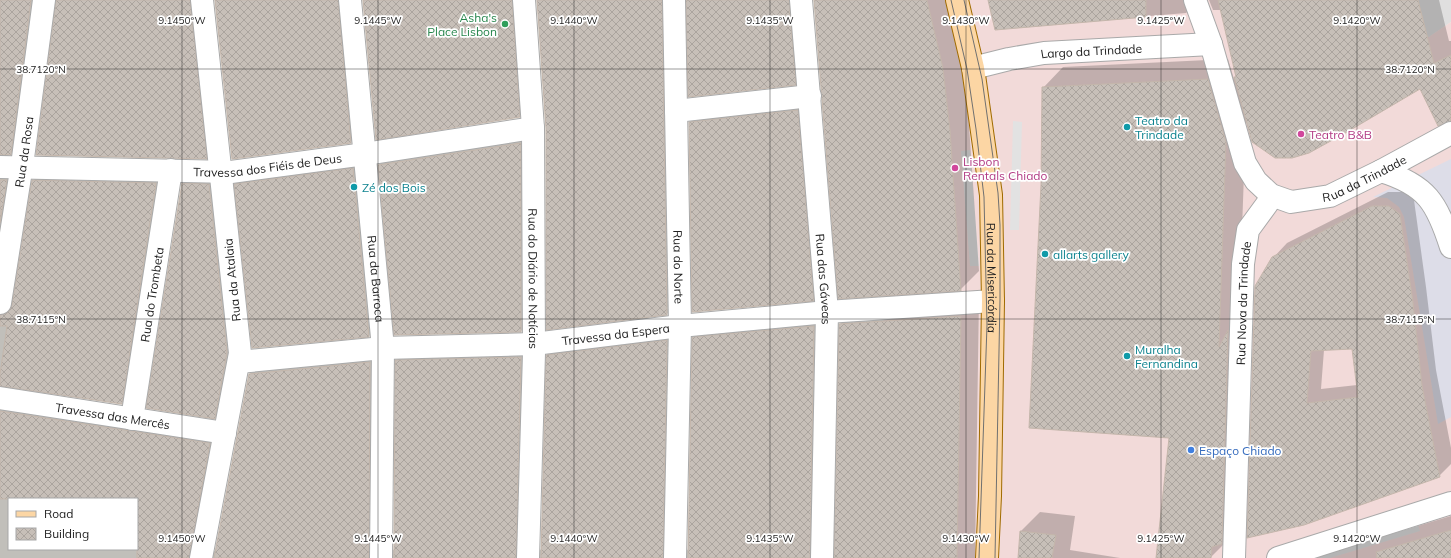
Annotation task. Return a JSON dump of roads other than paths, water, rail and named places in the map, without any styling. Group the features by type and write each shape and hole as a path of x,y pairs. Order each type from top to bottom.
{"main road":[{"name":"Rua da Misericórdia","path":"957,0 973,68 991,195 993,301 990,496 987,558"}],"street":[{"name":"Rua da Rosa","path":"0,303 22,167 44,0"},
{"name":"Rua da Atalaia","path":"201,558 240,353 202,0"},
{"name":"Rua da Barroca","path":"350,0 383,348 381,558"},
{"name":"Rua do Diário de Notícias","path":"524,0 526,48 533,128 534,344 528,558"},
{"name":"Rua do Norte","path":"674,0 680,326 675,558"},
{"name":"Rua das Gáveas","path":"801,0 827,312 822,558"},
{"path":"1195,0 1211,44 1245,163 1256,181 1271,195"},
{"name":"Largo da Trindade","path":"973,68 1009,59 1044,53 1211,44"},
{"path":"676,111 810,96"},
{"name":"Travessa dos Fiéis de Deus","path":"0,167 231,172 365,154 533,128"},
{"name":"Rua da Trindade","path":"1271,195 1291,202 1330,196 1451,134"},
{"name":"Rua do Trombeta","path":"132,419 171,170"},
{"path":"1381,171 1412,183 1426,196 1438,214 1451,247"},
{"name":"Rua Nova da Trindade","path":"1234,558 1243,264 1248,230 1267,204 1271,195"},
{"name":"Travessa da Espera","path":"239,362 383,348 534,344 680,326 827,312 993,301"},
{"name":"Travessa das Mercês","path":"0,398 225,433"},
{"path":"1278,558 1451,503"}],"tram line":[{"path":"951,0 967,69 984,197 987,325 979,558"},
{"path":"964,0 982,79 998,193 1000,225 995,558"}],"place":[{"name":"Asha's Place Lisbon","path":"505,24"},
{"name":"Teatro da Trindade","path":"1127,127"},
{"name":"Teatro B&B","path":"1301,134"},
{"name":"Lisbon Rentals Chiado","path":"955,168"},
{"name":"Zé dos Bois","path":"354,187"},
{"name":"allarts gallery","path":"1045,254"},
{"name":"Muralha Fernandina","path":"1127,356"},
{"name":"Espaço Chiado","path":"1191,450"}]}
